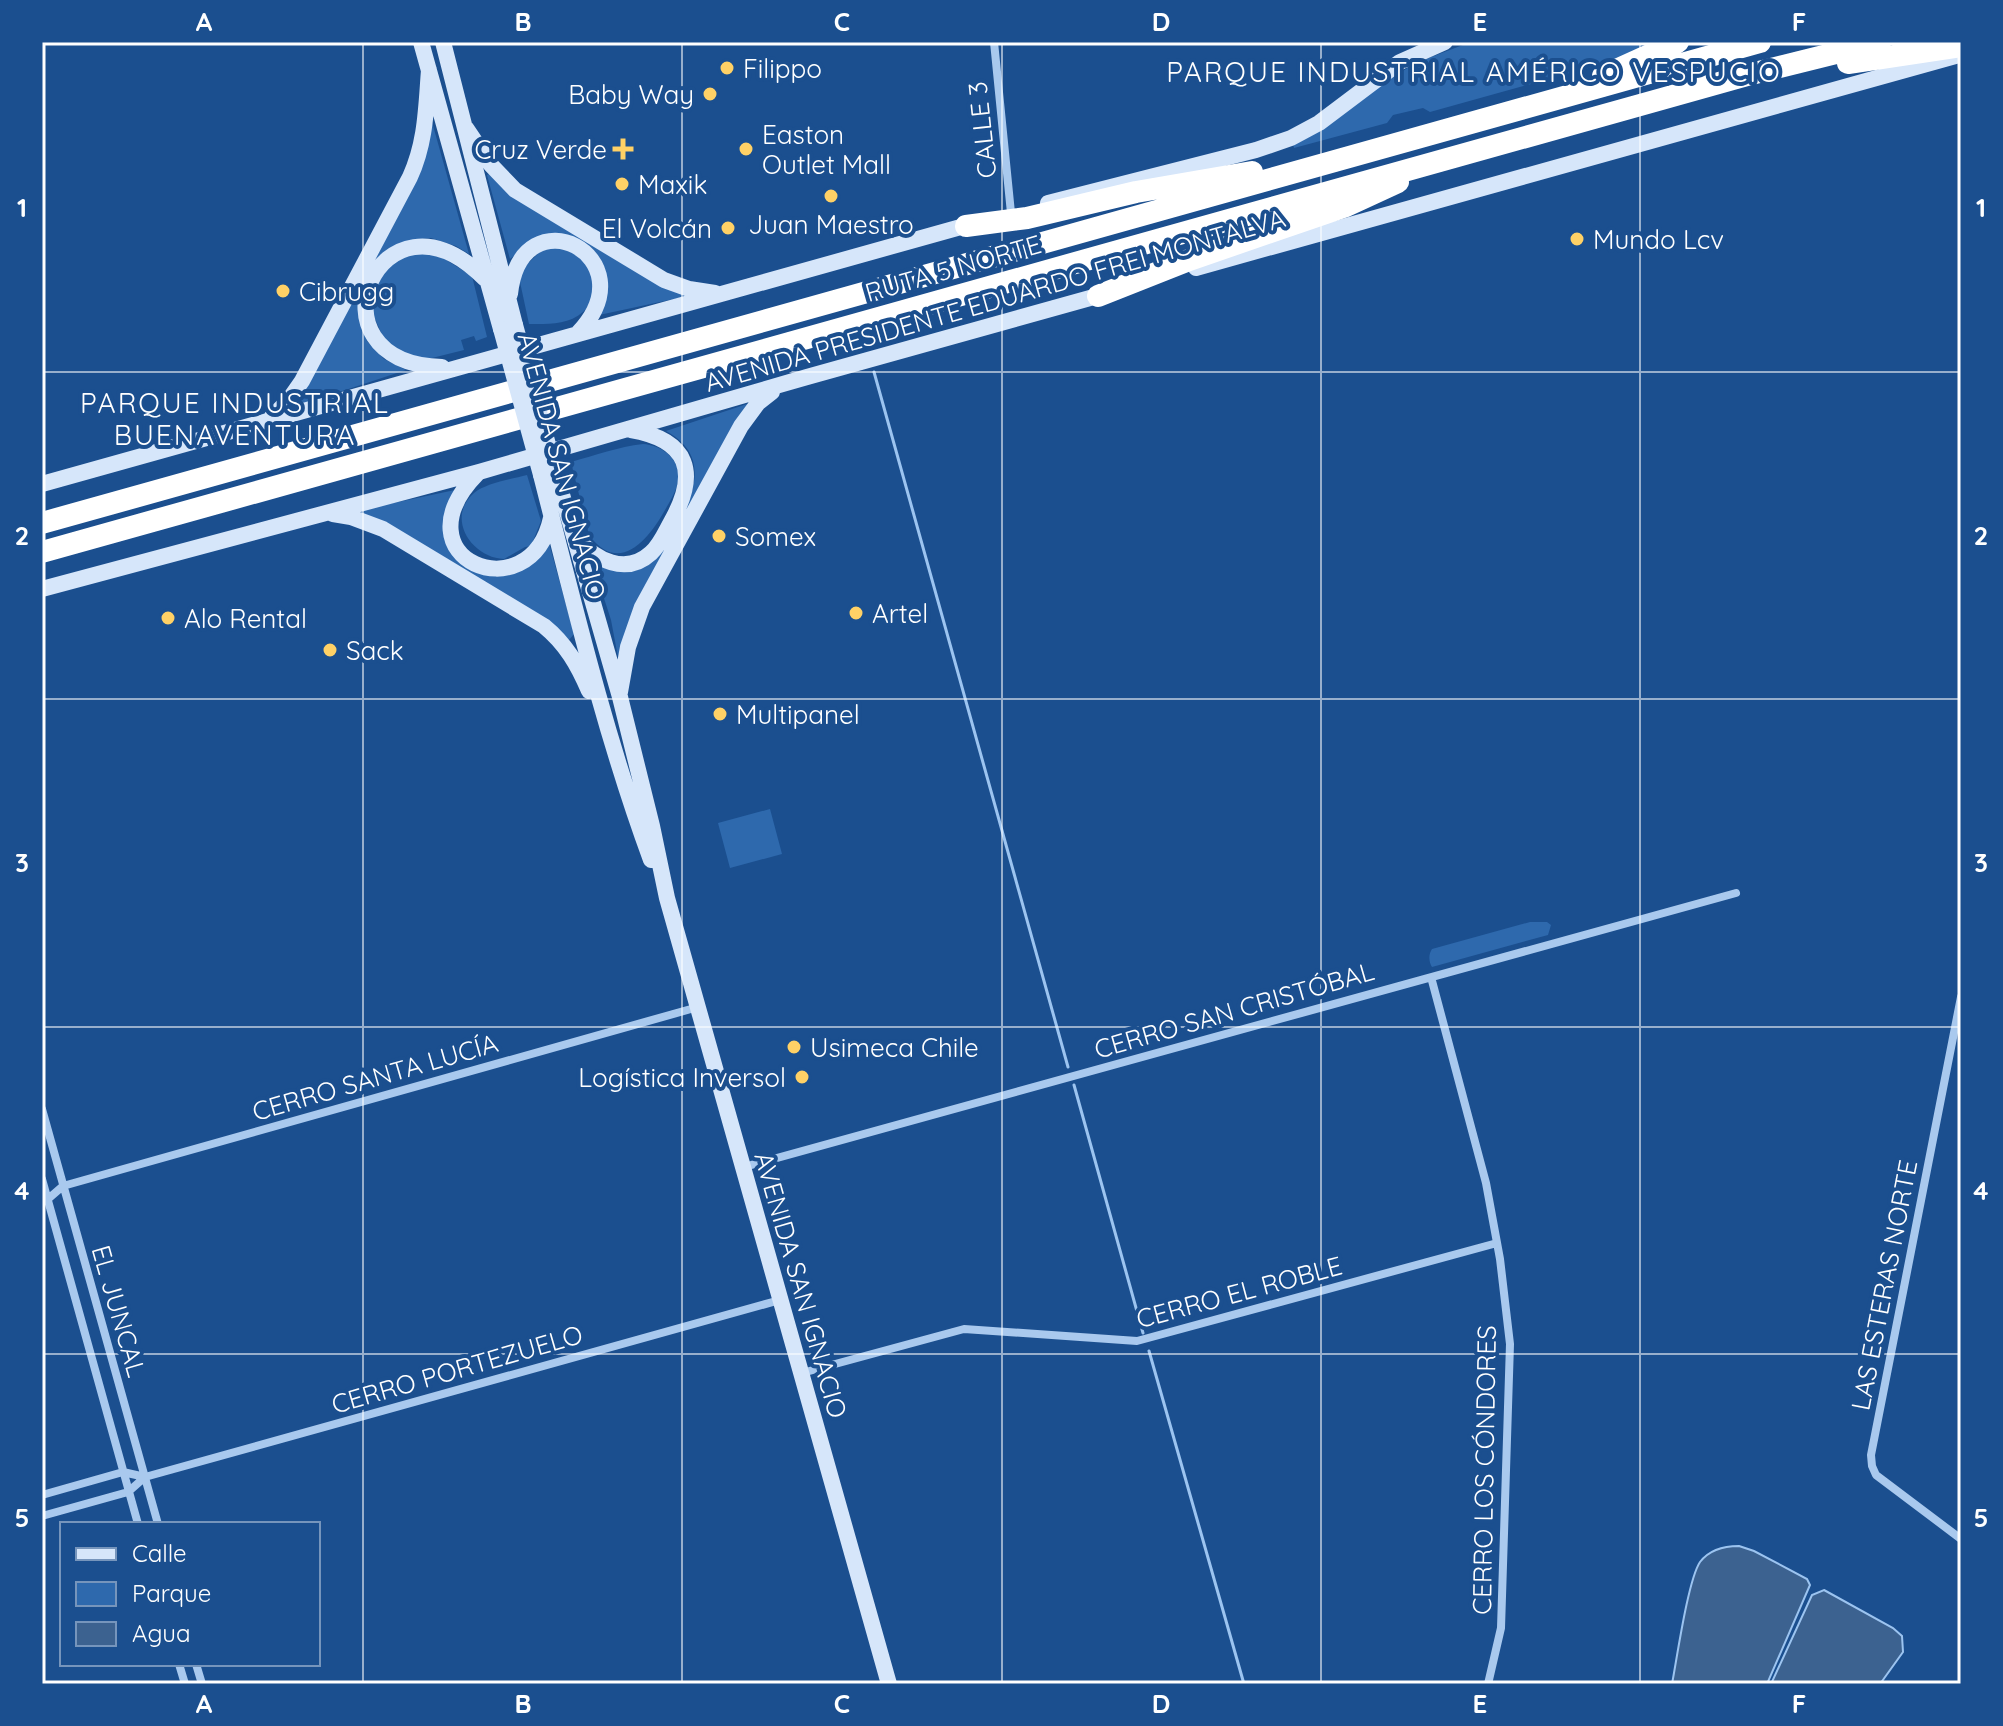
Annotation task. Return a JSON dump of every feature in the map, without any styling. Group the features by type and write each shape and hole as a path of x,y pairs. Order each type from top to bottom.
{"highway":[{"path":"1575,94 1614,69 1678,42"},
{"name":"RUTA 5 NORTE","path":"42,523 1760,42"},
{"name":"RUTA 5 NORTE","path":"42,552 1751,74 1880,42"},
{"path":"1751,74 1961,46"},
{"path":"966,226 1027,218 1188,182 1342,159"},
{"path":"1098,296 1189,260 1346,206 1434,162"},
{"path":"42,509 168,488"},
{"path":"42,567 199,508"}],"main road":[{"name":"AVENIDA SAN IGNACIO","path":"421,42 485,279 508,327 548,472 572,531 620,697 667,898 889,1684"},
{"name":"AVENIDA SAN IGNACIO","path":"443,42 509,304 508,327"},
{"path":"42,484 1011,213 1256,150 1291,138 1319,123 1390,68 1445,42"},
{"name":"AVENIDA PRESIDENTE EDUARDO FREI MONTALVA","path":"42,589 479,472 1961,54"},
{"path":"267,421 288,401 302,381 410,177 426,126 429,70"},
{"path":"437,100 448,103 458,95"},
{"path":"466,128 491,165 525,196 672,283 697,291 724,293"},
{"path":"509,304 514,269 526,251 552,241 573,245 585,252 593,262 601,286 595,310 578,333"},
{"path":"460,367 403,362 383,349 373,336 367,320 368,288 380,265 393,254 425,245 455,254 485,279"},
{"path":"620,697 628,647 642,607 745,418 758,403 782,385"},
{"path":"572,531 589,551 603,560 626,564 651,554 671,523 685,493 687,475 684,460 670,443 654,435 629,430"},
{"path":"479,472 458,495 451,517 451,533 456,546 474,564 502,569 526,560 543,541 552,517"},
{"name":"AVENIDA SAN IGNACIO","path":"548,472 552,517 607,722 646,846 667,898"},
{"path":"327,513 351,517 383,529 544,626 559,638 572,655 607,722"}],"street":[{"name":"CALLE 3","path":"994,42 1011,213"},
{"name":"CERRO SAN CRISTÓBAL","path":"743,1167 1736,893"},
{"name":"CERRO LOS CÓNDORES","path":"1431,977 1481,1164 1497,1243 1510,1344 1501,1628 1488,1684"},
{"name":"LAS ESTERAS NORTE","path":"1961,997 1871,1455 1876,1475 1961,1539"},
{"name":"CERRO SANTA LUCÍA","path":"45,1200 63,1186 698,1007"},
{"name":"EL JUNCAL","path":"42,1109 157,1522"},
{"name":"CERRO SANTA LUCÍA","path":"42,1180 63,1186"},
{"name":"EL JUNCAL","path":"42,1180 45,1200 137,1522"},
{"name":"CERRO EL ROBLE","path":"801,1373 964,1329 1137,1341 1497,1243"},
{"name":"CERRO PORTEZUELO","path":"42,1516 128,1492 145,1477 780,1300"},
{"name":"CERRO PORTEZUELO","path":"42,1495 123,1472 145,1477"}],"green space":[{"path":"1471,42 1653,42 1610,62 1430,112 1423,108 1393,115 1387,123 1294,148 1293,143 1415,63"},
{"path":"432,122 469,254 431,238 411,240 367,275 359,296 360,321 367,341 384,359 406,370 288,409"},
{"path":"489,174 688,296 599,315 607,288 601,259 587,246 537,238 510,259"},
{"path":"544,248 568,250 581,256 592,276 593,292 588,307 571,319 558,323 529,324 520,282 521,270"},
{"path":"430,250 472,276 487,337 476,341 474,336 461,340 464,350 428,359 388,349 370,307 388,266"},
{"path":"753,402 627,628 618,657 611,620 593,564 633,571 647,566 664,549 689,501 695,475 689,451 666,431"},
{"path":"643,444 657,447 674,460 677,484 651,532 632,549 622,553 611,552 600,547 589,535 571,462"},
{"path":"527,475 541,521 531,546 504,559 482,552 466,535 462,525 466,503 474,493 485,487"},
{"path":"455,490 446,507 444,526 489,575 508,574 524,568 538,558 549,543 574,634 569,640 362,515 360,510"},
{"path":"770,809 782,854 730,868 718,823"},
{"path":"1530,922 1547,922 1551,925 1548,935 1431,965 1429,956 1432,949"}],"water":[{"path":"1739,1546 1807,1579 1810,1585 1767,1684 1672,1684 1687,1602 1700,1562 1718,1549"},
{"path":"1824,1590 1902,1636 1903,1652 1880,1684 1771,1684 1812,1595"}],"waterway":[{"path":"874,372 1068,1067"},
{"path":"1074,1085 1143,1333"},
{"path":"1149,1351 1244,1684"}],"place":[{"name":"Filippo","path":"727,68"},
{"name":"Baby Way","path":"710,94"},
{"name":"Cruz Verde","path":"623,149"},
{"name":"Easton Outlet Mall","path":"746,149"},
{"name":"Maxik","path":"622,184"},
{"name":"Juan Maestro","path":"831,196"},
{"name":"El Volcán","path":"728,228"},
{"name":"Mundo Lcv","path":"1577,239"},
{"name":"Cibrugg","path":"283,291"},
{"name":"Somex","path":"719,536"},
{"name":"Artel","path":"856,613"},
{"name":"Alo Rental","path":"168,618"},
{"name":"Sack","path":"330,650"},
{"name":"Multipanel","path":"720,714"},
{"name":"Usimeca Chile","path":"794,1047"},
{"name":"Logística Inversol","path":"802,1077"}],"district":[{"name":"PARQUE INDUSTRIAL AMÉRICO VESPUCIO","path":"1474,71"},
{"name":"PARQUE INDUSTRIAL BUENAVENTURA","path":"235,418"}]}
